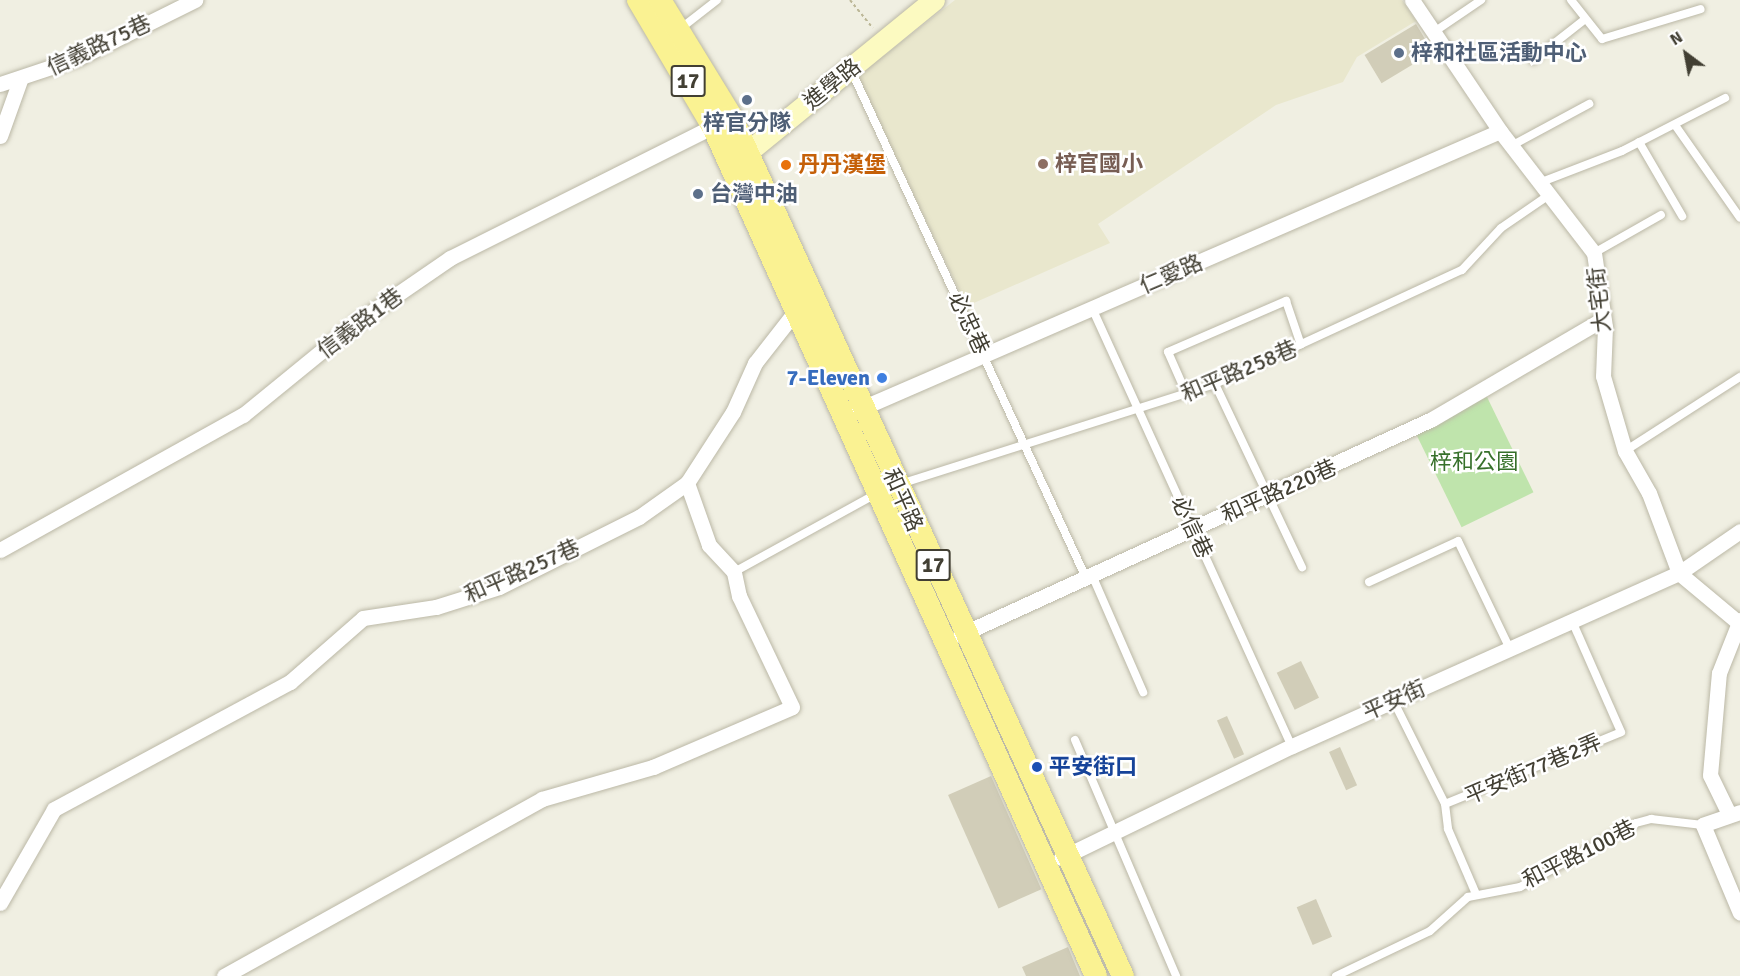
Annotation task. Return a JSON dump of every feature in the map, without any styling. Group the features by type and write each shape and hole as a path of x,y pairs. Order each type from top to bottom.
{"main road":[{"name":"17","path":"638,0 722,122"},
{"name":"17","path":"660,0 679,30 739,159"},
{"name":"和平路","path":"739,159 794,313 851,412 897,485 953,637 1045,866 1096,976"},
{"name":"和平路","path":"739,159 851,412 876,494 1067,854 1123,976"}],"street":[{"name":"信義路75巷","path":"0,84 20,80 78,58 195,0"},
{"name":"進學路","path":"739,159 934,0"},
{"name":"大宅街","path":"1412,0 1500,131 1594,253 1603,319 1603,376 1625,451 1649,493 1678,573"},
{"path":"0,136 20,80"},
{"name":"信義路1巷","path":"0,550 243,415 357,322 450,258 722,122"},
{"name":"仁愛路","path":"851,412 1500,131"},
{"name":"和平路257巷","path":"0,903 54,809 290,682 363,618 436,607 499,587 639,517 687,483 733,412 755,363 794,313"},
{"name":"和平路220巷","path":"953,637 1193,530 1432,419 1603,319"},
{"path":"224,976 542,800 653,767 792,706 740,596 734,572 709,545 687,483"},
{"name":"平安街","path":"1045,866 1292,746 1678,573 1740,531"},
{"path":"1678,573 1739,622 1719,673 1710,775 1735,813 1703,825 1740,913"}],"lane":[{"path":"679,30 717,0"},
{"path":"1434,32 1481,0"},
{"path":"1571,0 1584,20 1602,39 1701,9"},
{"path":"1533,60 1584,20"},
{"name":"必忠巷","path":"851,69 1025,446 1143,692"},
{"name":"和平路258巷","path":"897,485 1187,395 1462,270 1501,228 1544,189 1725,98"},
{"path":"1511,146 1589,104"},
{"path":"1674,125 1740,218"},
{"path":"1639,142 1682,216"},
{"path":"1594,253 1661,215"},
{"path":"1187,395 1168,352 1286,301 1301,345"},
{"name":"必信巷","path":"1092,308 1292,746"},
{"path":"1625,451 1740,377"},
{"path":"1215,384 1302,567"},
{"path":"734,572 876,494"},
{"path":"1369,582 1458,541 1510,648"},
{"name":"平安街77巷2弄","path":"1445,804 1621,732 1572,621"},
{"path":"1393,700 1445,804 1448,829 1476,894"},
{"path":"1075,740 1176,976"},
{"name":"和平路100巷","path":"1336,976 1430,931 1476,894 1520,887 1636,823 1651,819 1703,825"}],"path":[{"path":"850,0 884,42"}],"shaded area":[{"name":"梓官國小","path":"955,0 1402,0 1416,21 1357,57 1343,82 1276,105 1098,224 1110,243 967,306 857,77"}],"green space":[{"name":"梓和公園","path":"1487,397 1533,492 1462,527 1415,432"}],"building":[{"name":"梓和社區活動中心","path":"1416,24 1433,52 1382,83 1365,55"},
{"path":"1301,661 1319,698 1295,710 1277,673"},
{"path":"1227,716 1244,754 1234,759 1217,720"},
{"path":"1340,747 1357,785 1346,790 1329,752"},
{"path":"991,776 1041,889 998,908 948,795"},
{"path":"1316,899 1332,937 1313,945 1297,907"},
{"path":"1068,947 1080,976 1026,976 1022,967"}],"place":[{"name":"梓和社區活動中心","path":"1399,53"},
{"name":"梓官分隊","path":"747,100"},
{"name":"梓官國小","path":"1043,164"},
{"name":"丹丹漢堡","path":"786,165"},
{"name":"台灣中油","path":"698,194"},
{"name":"7-Eleven","path":"882,378"},
{"name":"平安街口","path":"1037,767"}]}
